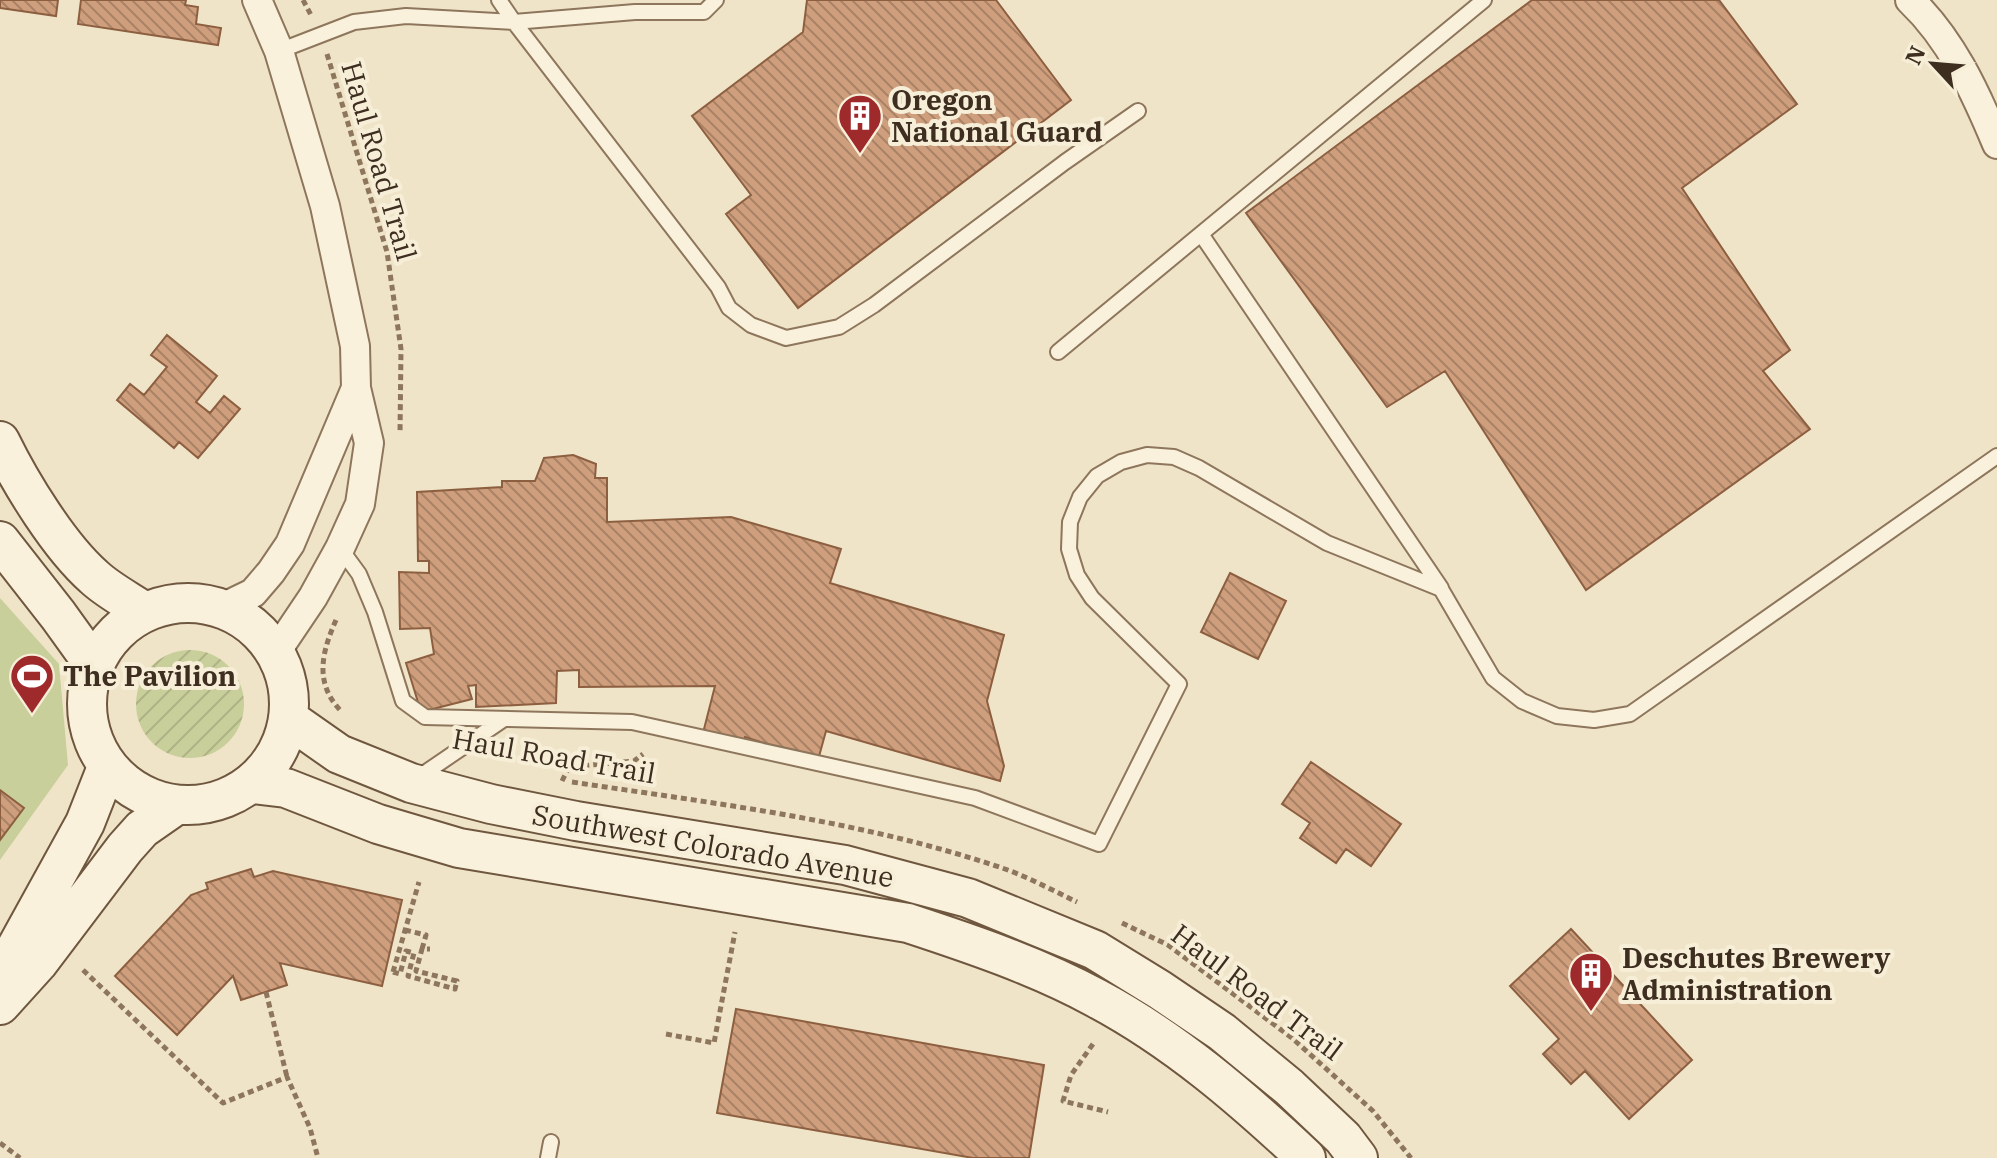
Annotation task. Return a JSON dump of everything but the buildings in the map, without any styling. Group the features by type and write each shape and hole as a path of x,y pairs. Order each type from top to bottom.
{"main road":[{"path":"0,441 44,516 72,555 96,579 145,612"},
{"path":"0,541 94,665"},
{"path":"197,603 222,608 253,625 276,652 288,684 289,719 277,754 253,784 216,803 175,806 137,794 107,767 91,735 86,700 94,665 115,634 145,612 170,604 197,603"},
{"name":"Southwest Colorado Avenue","path":"289,719 339,754 411,783 491,804 576,821 845,865 968,898 1095,950 1222,1032 1289,1087 1342,1151"},
{"path":"0,977 85,823 107,767"},
{"name":"Southwest Colorado Avenue","path":"253,784 286,788 378,824 459,848 908,923 968,943 1024,964 1096,998 1162,1038 1244,1101 1306,1158"},
{"path":"0,1005 38,963 134,838 175,806"}],"street":[{"path":"257,0 279,51 325,206 355,346 356,388 369,443 360,504 313,597 276,652"},
{"path":"1910,0 1929,18 1973,85 1997,144"},
{"path":"222,608 253,593 290,544 356,388"}],"lane":[{"path":"499,0 718,287 729,308 751,325 786,338 839,327 874,305 1138,111"},
{"path":"279,51 354,22 406,16 514,22 631,6 704,12 716,0"},
{"path":"1058,352 1484,0"},
{"path":"1201,234 1441,589 1493,678 1522,701 1557,716 1594,720 1630,714 1997,456"},
{"path":"340,548 359,574 375,612 403,701 425,717 632,722 975,798 1099,844 1179,684 1092,598 1077,575 1069,549 1070,522 1080,497 1097,476 1121,462 1147,455 1174,457 1199,468 1327,543 1441,589"},
{"path":"411,783 505,719"},
{"path":"548,1158 551,1142"}],"path":[{"name":"Haul Road Trail","path":"303,0 321,33 387,252 401,349 400,438"},
{"path":"346,717 331,700 322,680 322,661 326,641 359,574"},
{"path":"562,781 569,767 634,761 643,754"},
{"name":"Haul Road Trail","path":"548,779 803,817 908,840 1008,870 1085,906"},
{"path":"405,930 426,935 416,971 457,981 455,989 408,976 414,953 406,951 400,974 393,972 405,930 419,882"},
{"name":"Haul Road Trail","path":"1112,919 1168,945 1292,1038 1373,1111 1411,1158"},
{"path":"666,1034 714,1043 735,932"},
{"path":"422,949 430,949"},
{"path":"83,970 223,1103 287,1077"},
{"path":"266,992 287,1077 310,1128 318,1158"},
{"path":"1093,1044 1071,1075 1063,1101 1108,1112"},
{"path":"0,1143 20,1158"}],"green space":[{"name":"The Pavilion","path":"0,598 59,664 68,765 0,860"},
{"path":"190,650 211,654 229,665 240,683 244,704 240,725 229,743 211,754 190,758 169,754 151,743 140,725 136,704 140,683 151,665 169,654"}],"place":[{"name":"Oregon National Guard","path":"860,155"},
{"name":"The Pavilion","path":"32,715"},
{"name":"Deschutes Brewery Administration","path":"1591,1013"}]}
